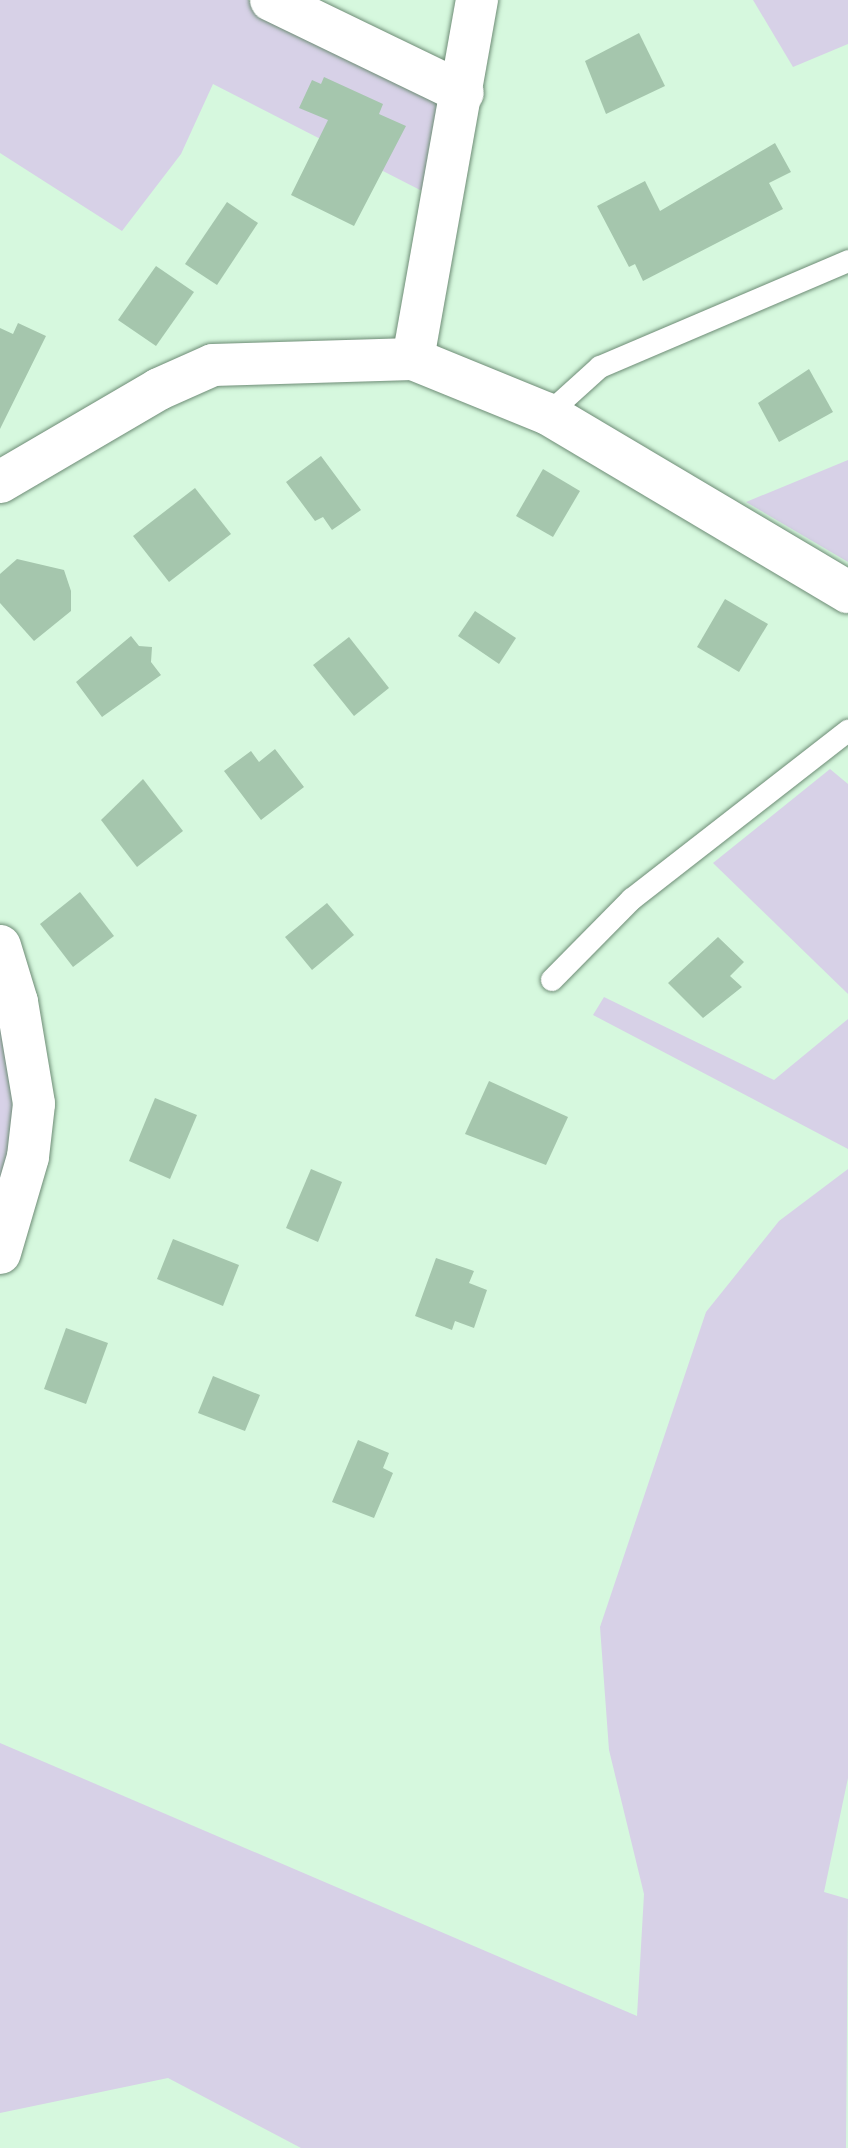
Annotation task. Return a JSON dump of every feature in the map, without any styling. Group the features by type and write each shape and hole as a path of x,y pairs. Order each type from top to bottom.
{"street":[{"path":"272,0 463,93"},
{"path":"413,359 478,0"},
{"path":"0,482 159,389 213,365 413,359 548,414 848,592"},
{"path":"0,946 18,1002 34,1104 28,1158 0,1253"}],"lane":[{"path":"548,414 600,368 848,262"},
{"path":"552,980 632,899 848,731"}],"shaded area":[{"path":"0,0 248,0 436,90 445,102 422,191 213,84 181,154 122,231 0,153"},
{"path":"753,0 848,0 848,44 793,67"},
{"path":"848,460 848,562 746,502"},
{"path":"830,769 848,784 848,994 713,863"},
{"path":"604,997 774,1080 848,1019 848,1149 593,1015"},
{"path":"0,1001 17,1143 0,1200"},
{"path":"848,1169 848,1778 824,1892 848,1899 846,2148 301,2148 168,2078 0,2113 0,1743 637,2016 644,1894 609,1750 600,1627 706,1312 779,1221"}],"building":[{"path":"639,33 665,86 606,114 585,61"},
{"path":"324,77 383,104 379,114 406,126 354,226 291,195 328,120 299,108 312,80 321,84"},
{"path":"775,143 791,172 769,183 783,209 643,281 635,264 629,267 597,206 645,181 660,211"},
{"path":"227,202 258,223 217,285 185,264"},
{"path":"156,266 194,292 156,346 118,320"},
{"path":"18,323 46,336 0,429 0,328 13,334"},
{"path":"809,369 833,412 779,442 758,403"},
{"path":"321,456 361,510 332,530 323,517 315,521 286,482"},
{"path":"543,469 580,491 553,537 516,516"},
{"path":"195,488 231,534 169,582 133,536"},
{"path":"17,559 64,570 71,591 71,611 34,641 0,603 0,574"},
{"path":"725,599 768,624 739,672 697,647"},
{"path":"475,611 516,638 499,664 458,636"},
{"path":"131,636 139,646 152,647 151,662 161,675 102,717 76,682"},
{"path":"349,637 389,688 354,716 313,665"},
{"path":"275,749 304,787 261,820 224,771 251,751 259,762"},
{"path":"143,779 183,831 137,867 101,820"},
{"path":"80,892 114,936 73,967 40,924"},
{"path":"327,903 354,935 312,970 285,937"},
{"path":"718,937 744,962 730,976 742,987 703,1018 668,983"},
{"path":"489,1081 568,1117 546,1165 465,1134"},
{"path":"155,1098 197,1115 170,1179 129,1161"},
{"path":"311,1169 342,1182 318,1242 286,1228"},
{"path":"173,1239 239,1265 223,1306 157,1279"},
{"path":"436,1258 474,1271 469,1283 487,1290 474,1328 455,1321 452,1330 415,1316"},
{"path":"66,1328 108,1343 86,1404 44,1389"},
{"path":"213,1376 260,1395 245,1431 198,1413"},
{"path":"358,1440 389,1453 383,1468 393,1473 374,1518 332,1502"}]}
